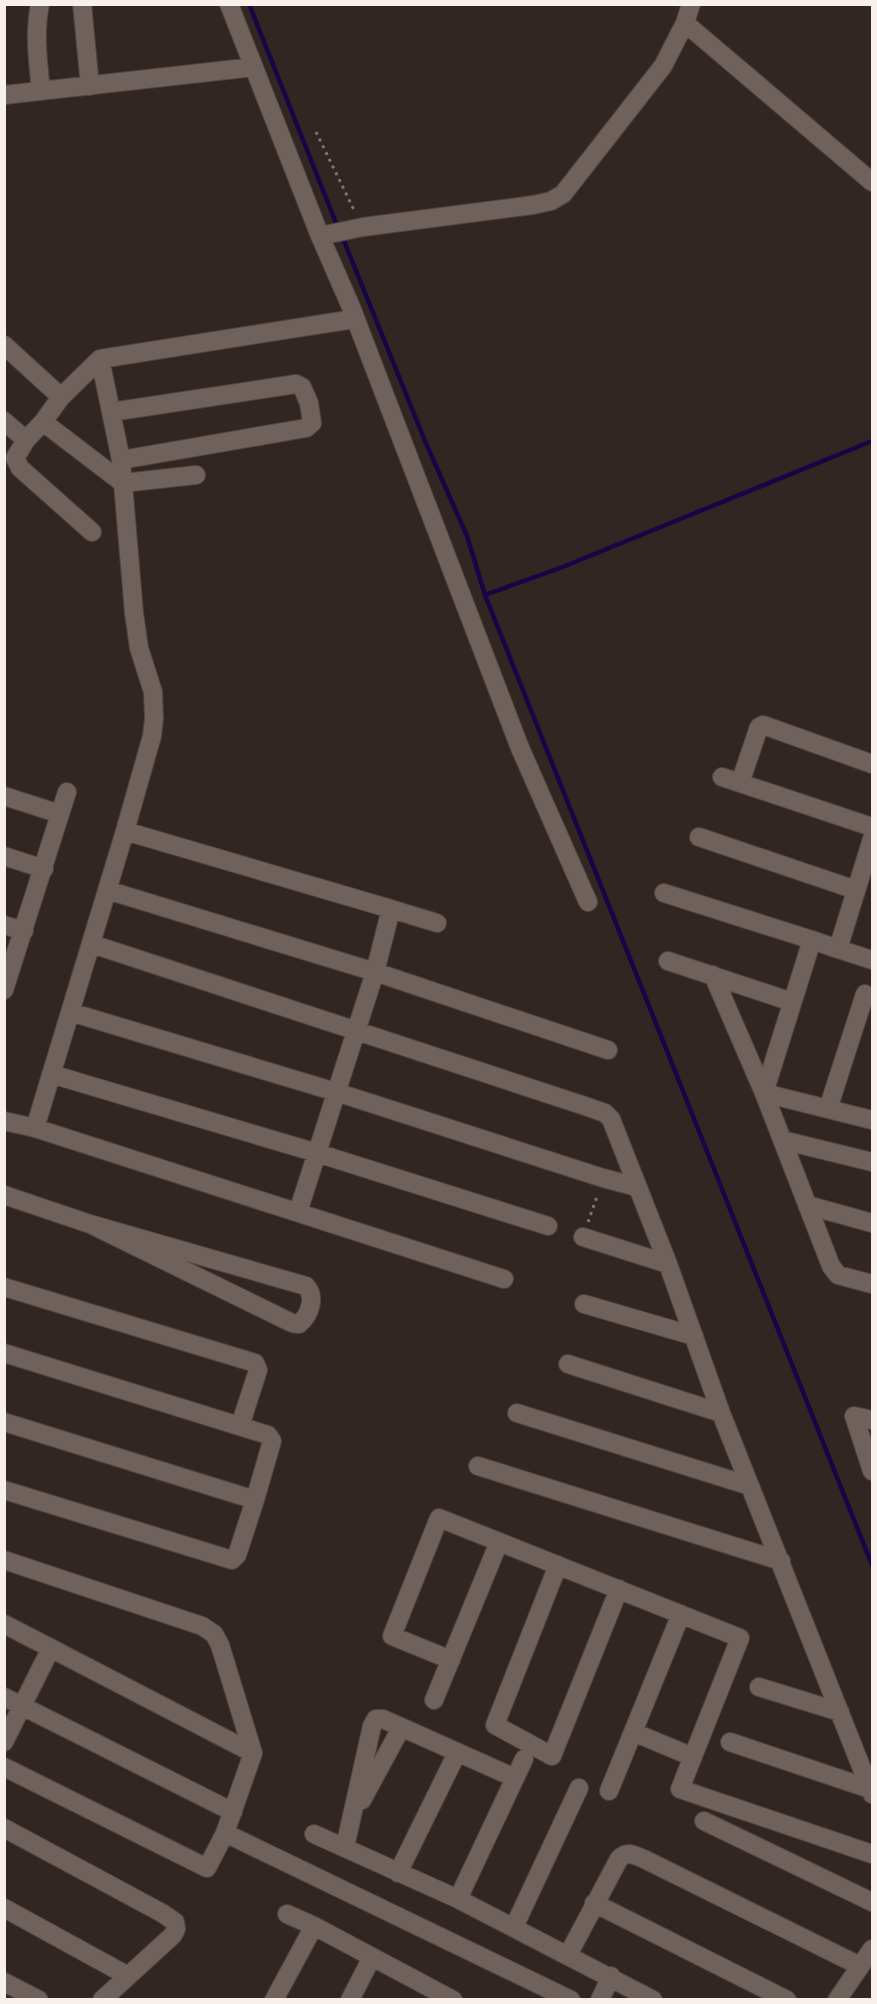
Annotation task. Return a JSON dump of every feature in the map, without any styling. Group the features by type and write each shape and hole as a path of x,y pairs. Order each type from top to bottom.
{"street":[{"path":"40,4 37,22 37,53 40,91"},
{"path":"82,4 90,86"},
{"path":"229,4 324,236 520,748 588,902"},
{"path":"324,236 359,227 533,205 551,201 563,194 663,66 686,23 691,4"},
{"path":"686,23 872,180"},
{"path":"4,94 254,68"},
{"path":"92,532 16,462 16,454 61,397 100,359 354,319"},
{"path":"4,345 61,397"},
{"path":"35,1128 125,831 152,736 154,719 153,692 139,648 134,613 121,460 100,359"},
{"path":"111,412 296,384 302,387 309,403 312,423 306,428 121,460"},
{"path":"4,421 26,440"},
{"path":"43,422 123,483 196,475"},
{"path":"873,764 763,725 759,727 731,780 873,827"},
{"path":"4,990 67,792"},
{"path":"4,796 60,814"},
{"path":"125,831 437,923"},
{"path":"699,837 856,890"},
{"path":"838,949 873,839"},
{"path":"4,856 44,868"},
{"path":"107,890 375,972 608,1050"},
{"path":"664,892 873,960"},
{"path":"298,1212 375,972 391,909"},
{"path":"4,925 24,931"},
{"path":"764,1093 812,940"},
{"path":"92,944 605,1113 614,1126 668,1264 721,1413 871,1792"},
{"path":"668,961 792,1002"},
{"path":"713,975 764,1093 831,1266 838,1275 873,1284"},
{"path":"828,1109 865,994"},
{"path":"70,1012 336,1092 637,1187"},
{"path":"51,1074 317,1153 548,1226"},
{"path":"764,1093 873,1120"},
{"path":"6,1126 35,1128 504,1279"},
{"path":"782,1140 873,1162"},
{"path":"4,1195 90,1224 306,1286 312,1298 308,1311 304,1320 299,1324 292,1323 90,1224"},
{"path":"807,1205 873,1223"},
{"path":"583,1237 668,1264"},
{"path":"4,1287 255,1363 258,1370 240,1426"},
{"path":"584,1304 694,1336"},
{"path":"4,1353 268,1435 272,1441 237,1555 232,1560 4,1490"},
{"path":"568,1364 721,1413"},
{"path":"517,1413 750,1486"},
{"path":"873,1420 854,1416 873,1471"},
{"path":"4,1422 255,1500"},
{"path":"478,1466 781,1561"},
{"path":"451,1660 392,1636 439,1518 741,1638 680,1789 873,1854"},
{"path":"434,1700 499,1542"},
{"path":"4,1560 179,1617 208,1629 220,1645 254,1753 225,1833 207,1868 4,1767"},
{"path":"558,1565 495,1725 552,1756 619,1590"},
{"path":"609,1791 681,1614"},
{"path":"4,1624 254,1753"},
{"path":"4,1742 51,1648"},
{"path":"759,1687 840,1712"},
{"path":"4,1697 233,1812"},
{"path":"345,1847 376,1719 383,1719 515,1778"},
{"path":"352,1820 401,1728"},
{"path":"633,1732 693,1756"},
{"path":"730,1742 871,1792"},
{"path":"398,1873 457,1753"},
{"path":"458,1899 524,1759"},
{"path":"514,1927 579,1788"},
{"path":"704,1821 873,1902"},
{"path":"4,1828 152,1907 175,1922 176,1929 173,1935 102,2000"},
{"path":"225,1833 571,2000"},
{"path":"314,1834 458,1899 611,1976 653,2000"},
{"path":"568,1955 619,1859 623,1854 633,1854 860,1966"},
{"path":"594,1903 787,2000"},
{"path":"4,1908 128,1976"},
{"path":"287,1914 453,2000"},
{"path":"274,2000 314,1926"},
{"path":"837,2000 873,1949"},
{"path":"350,2000 372,1957"},
{"path":"600,2000 611,1976"},
{"path":"9,1985 39,2000"}],"path":[{"path":"316,132 359,227"},
{"path":"583,1237 603,1178"}],"waterway":[{"path":"249,4 338,228"},
{"path":"342,236 425,441 467,536 485,595 872,1565"},
{"path":"485,595 560,568 872,441"}]}
